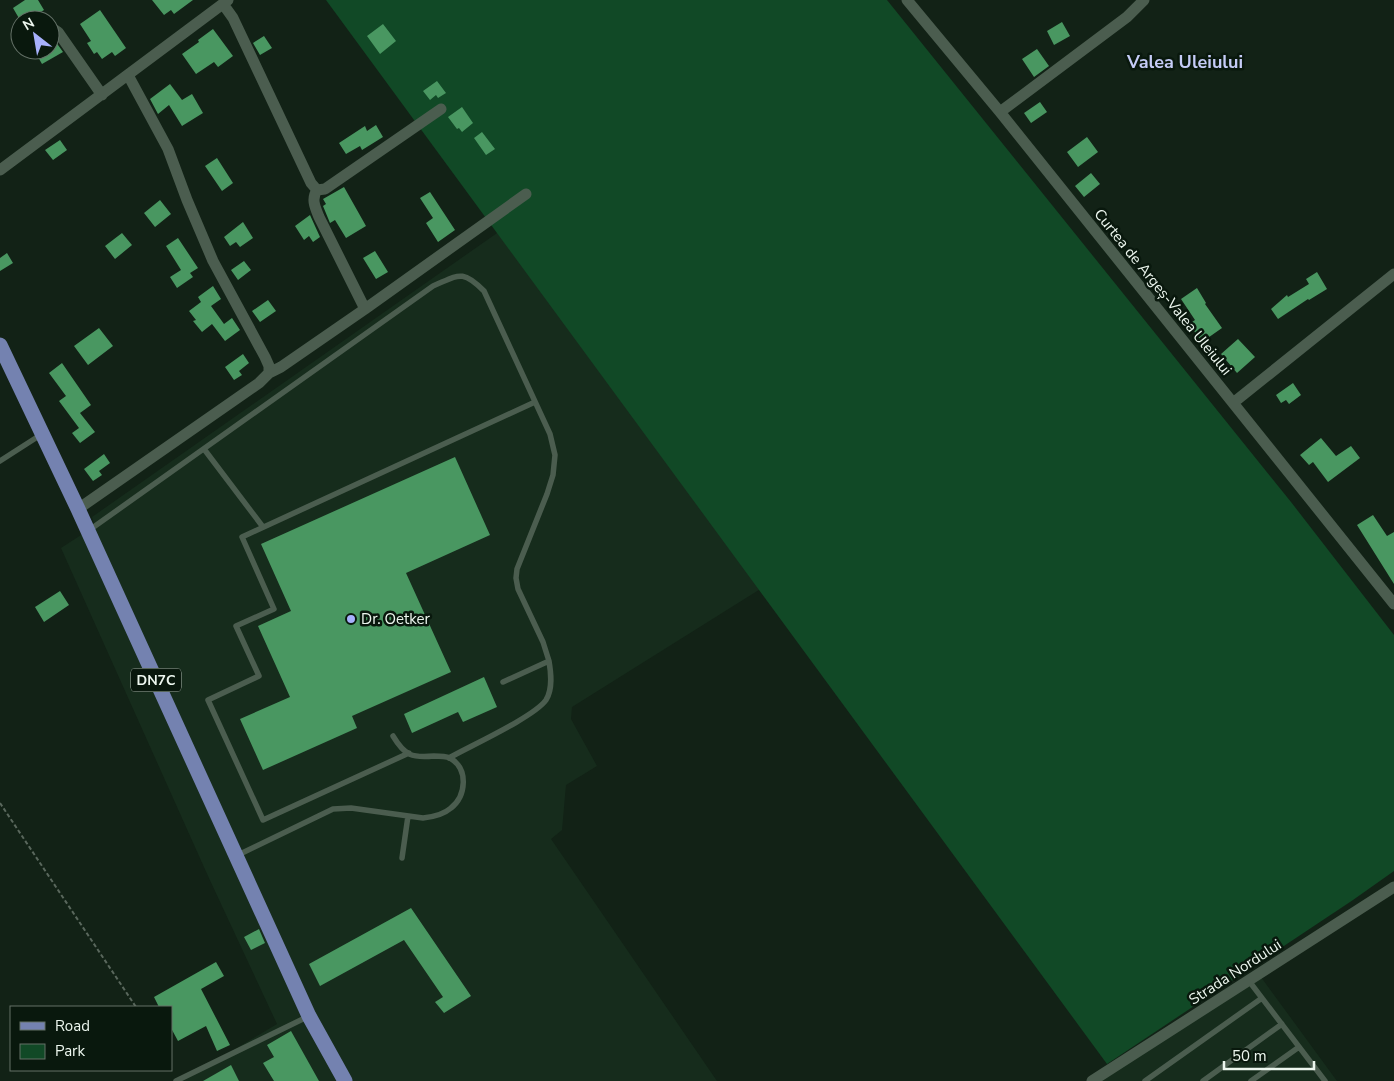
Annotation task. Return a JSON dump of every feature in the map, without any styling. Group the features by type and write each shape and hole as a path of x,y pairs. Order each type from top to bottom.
{"main road":[{"name":"DN7C","path":"0,345 78,509 309,1016 345,1081"}],"street":[{"name":"Curtea de Argeș-Valea Uleiului","path":"907,0 1000,112 1394,604"},
{"path":"1000,112 1127,16 1144,0"},
{"path":"0,170 226,2 311,183 317,190"},
{"path":"60,35 102,95"},
{"path":"128,75 152,115 168,149 213,261 270,366 269,373"},
{"path":"317,190 325,189 441,109"},
{"path":"317,190 314,194 314,203 319,217 365,309"},
{"path":"78,509 526,194"},
{"path":"1233,403 1394,274"},
{"name":"Strada Nordului","path":"1092,1081 1394,887"}],"lane":[{"path":"88,531 433,286 451,278 464,275 473,280 484,291 550,434 555,455 553,475 548,494 517,569 516,578 518,590 543,642 552,676 547,698 538,708 449,758"},
{"path":"409,753 263,820 208,700 259,676 236,626 274,609 242,537 535,402"},
{"path":"0,461 42,434"},
{"path":"204,449 263,527"},
{"path":"503,682 549,661"},
{"path":"236,855 333,809 351,808 408,816 432,817 447,812 462,795 464,784 462,774 456,763 449,758 441,756 419,758 399,746 393,736"},
{"path":"402,858 408,816"},
{"path":"1249,981 1325,1081"},
{"path":"1145,1081 1262,998"},
{"path":"176,1081 309,1016"},
{"path":"1203,1081 1282,1024"},
{"path":"1251,1081 1299,1047"}],"path":[{"path":"0,803 135,1006"}],"shaded area":[{"path":"537,205 818,553 572,707 571,719 597,766 566,785 562,830 551,839 717,1081 182,1081 277,1024 208,876 61,548 95,526 92,517"},
{"path":"1258,973 1337,1081 1087,1081"}],"green space":[{"path":"326,0 887,0 1291,502 1394,635 1394,871 1107,1064"}],"building":[{"path":"25,0 38,0 44,10 14,10 13,8"},
{"path":"152,0 193,0 174,14 171,10 164,15"},
{"path":"100,10 126,48 115,56 112,52 102,59 97,52 94,54 87,43 91,41 80,24"},
{"path":"1062,22 1070,36 1054,45 1047,31"},
{"path":"383,24 396,41 380,54 367,36"},
{"path":"213,29 233,56 218,67 214,62 196,74 182,54"},
{"path":"264,36 272,48 260,55 253,43"},
{"path":"1037,49 1049,66 1034,77 1022,59"},
{"path":"40,60 49,60 42,64"},
{"path":"437,81 446,93 438,98 436,95 430,100 423,91"},
{"path":"170,84 182,100 192,94 203,113 182,126 169,105 158,114 150,99"},
{"path":"1040,102 1047,112 1031,123 1024,113"},
{"path":"462,107 473,123 462,132 459,128 457,129 448,117"},
{"path":"376,125 383,137 362,150 360,146 346,154 339,143 365,126 367,131"},
{"path":"482,132 495,149 486,155 474,138"},
{"path":"1087,137 1098,152 1078,167 1067,152"},
{"path":"60,140 67,150 53,160 45,150"},
{"path":"217,158 233,183 222,191 205,166"},
{"path":"1091,173 1100,184 1084,197 1075,186"},
{"path":"344,187 366,226 346,238 335,220 330,223 323,206 326,204 323,199"},
{"path":"430,192 455,230 438,242 426,223 433,218 420,198"},
{"path":"160,200 171,214 155,227 144,213"},
{"path":"310,215 320,237 313,242 309,236 304,240 295,226"},
{"path":"243,222 253,238 240,247 236,242 230,246 224,237"},
{"path":"122,233 132,245 115,259 105,246"},
{"path":"178,238 198,268 190,273 193,277 177,288 170,277 181,270 166,246"},
{"path":"375,251 388,272 376,279 363,258"},
{"path":"7,253 13,263 0,271 0,258"},
{"path":"244,261 251,270 238,280 231,270"},
{"path":"1317,272 1327,289 1278,319 1271,309 1287,295 1288,297 1309,284 1306,279"},
{"path":"213,286 221,299 211,306 224,324 232,318 240,330 225,341 212,324 202,332 193,321 196,320 189,311 201,302 198,297"},
{"path":"1197,288 1205,304 1222,328 1202,342 1189,324 1195,320 1181,299"},
{"path":"268,300 276,311 260,322 252,311"},
{"path":"99,328 113,346 88,365 74,346"},
{"path":"1238,339 1255,357 1237,373 1221,354"},
{"path":"243,354 249,363 239,371 242,375 234,380 225,367"},
{"path":"62,363 91,405 80,413 95,432 80,443 72,433 79,428 59,401 66,396 49,373"},
{"path":"1293,383 1301,395 1289,404 1286,400 1281,403 1276,395"},
{"path":"1321,438 1336,456 1351,446 1360,458 1328,482 1313,462 1309,465 1300,455"},
{"path":"104,454 110,463 99,471 102,475 93,481 84,469"},
{"name":"Dr. Oetker","path":"455,457 490,535 406,573 451,672 352,716 357,728 263,770 240,719 290,697 258,626 291,611 261,544"},
{"path":"1373,515 1387,536 1394,532 1394,584 1357,525"},
{"path":"60,591 69,605 44,622 35,607"},
{"path":"484,677 497,707 463,722 458,712 412,733 404,714"},
{"path":"411,908 471,996 444,1013 435,1002 443,997 404,940 320,986 309,964"},
{"path":"259,929 265,943 251,950 244,937"},
{"path":"216,962 224,976 201,989 230,1045 217,1051 206,1026 178,1041 172,1030 172,1006 158,1006 154,997"},
{"path":"291,1031 319,1081 274,1081 263,1063 274,1057 267,1045"},
{"path":"231,1065 239,1081 203,1081"}],"place":[{"name":"Dr. Oetker","path":"351,619"}],"district":[{"name":"Valea Uleiului","path":"1185,62"}]}
